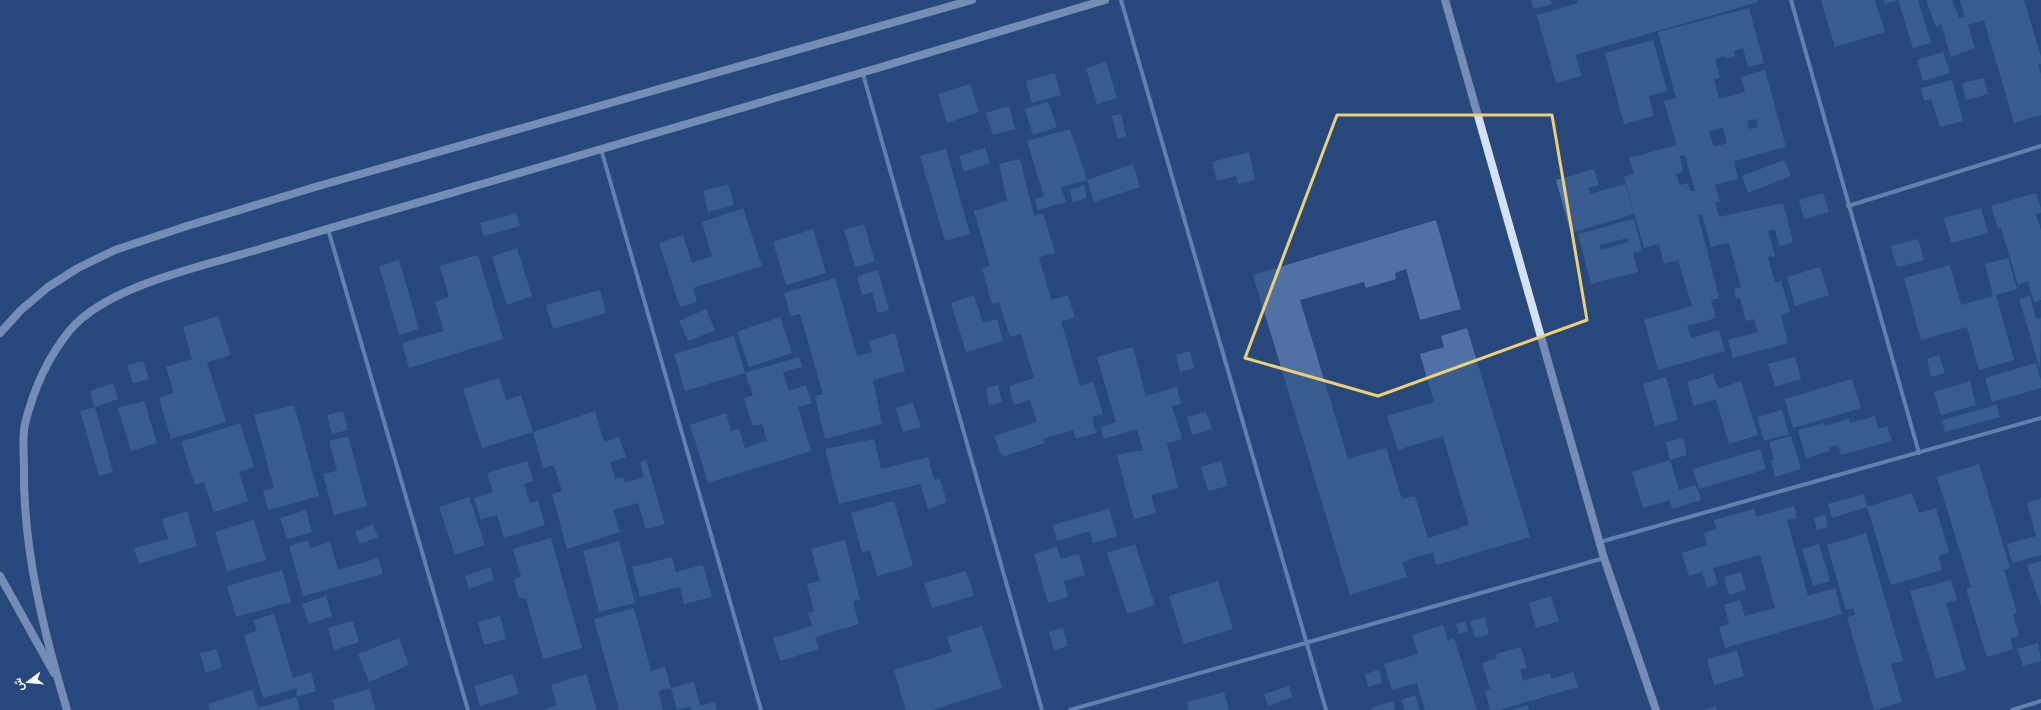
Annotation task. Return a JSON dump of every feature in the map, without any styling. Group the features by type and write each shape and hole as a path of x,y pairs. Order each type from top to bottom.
{"main road":[{"path":"0,333 21,310 48,287 78,268 115,250 187,226 315,187 972,0"},
{"path":"67,710 34,581 24,493 24,427 41,374 70,330 93,310 115,297 170,276 328,228 863,74 1105,0"},
{"path":"1445,0 1599,542 1656,710"},
{"path":"0,576 59,681"}],"street":[{"path":"1121,0 1326,710"},
{"path":"1791,0 1919,453"},
{"path":"863,74 1042,710"},
{"path":"1848,206 2041,146"},
{"path":"601,149 761,710"},
{"path":"328,228 468,710"},
{"path":"1599,542 2041,418"},
{"path":"1070,710 1604,558"},
{"path":"2012,710 2041,701"}],"highlighted area":[{"path":"1337,115 1552,115 1587,320 1378,396 1245,358"}],"building":[{"path":"1531,0 1551,0 1552,4 1533,9"},
{"path":"1577,0 1757,0 1758,2 1575,55 1582,76 1556,83 1537,15 1578,3"},
{"path":"1821,0 1875,0 1885,32 1835,47"},
{"path":"1884,0 1898,0 1885,4"},
{"path":"1898,0 1918,0 1931,43 1913,48"},
{"path":"1926,0 1952,0 1959,18 1965,17 1960,0 2024,0 2041,57 2041,64 2038,65 2041,74 2041,115 2014,123 1984,20 1968,25 1975,48 1951,57 1941,24 1936,27"},
{"path":"1749,8 1764,63 1748,67 1743,48 1734,51 1735,56 1726,59 1725,56 1715,59 1720,78 1714,79 1719,99 1745,92 1741,77 1765,70 1786,147 1734,161 1738,179 1715,185 1720,202 1715,202 1719,217 1783,203 1793,242 1779,246 1775,229 1768,231 1775,256 1768,257 1775,283 1781,281 1790,312 1781,315 1788,343 1733,358 1728,340 1758,332 1754,319 1746,321 1740,298 1736,299 1734,289 1741,287 1729,243 1711,247 1702,214 1698,215 1719,298 1711,300 1716,318 1687,326 1691,338 1719,330 1725,351 1658,370 1644,320 1692,306 1678,260 1664,264 1659,244 1644,248 1624,177 1634,174 1629,158 1677,145 1664,101 1676,98 1658,32","holes":["1756,119 1758,127 1749,129 1747,121","1723,128 1727,143 1714,147 1709,131","1685,155 1695,191 1690,191 1688,183 1680,185 1676,174 1683,172 1680,156"]},
{"path":"1653,40 1667,91 1649,96 1654,116 1624,124 1605,53"},
{"path":"1943,52 1950,73 1923,81 1917,60"},
{"path":"1106,62 1117,98 1097,104 1086,68"},
{"path":"1055,73 1061,95 1032,103 1026,81"},
{"path":"1984,78 1988,94 1966,100 1962,83"},
{"path":"1952,80 1963,121 1940,127 1931,99 1924,101 1921,88"},
{"path":"970,84 979,112 947,123 938,94"},
{"path":"1048,102 1057,127 1033,135 1025,109"},
{"path":"1009,106 1015,129 993,135 986,113"},
{"path":"1121,114 1126,136 1118,139 1112,116"},
{"path":"1070,129 1087,180 1061,187 1066,202 1038,210 1035,199 1044,196 1027,141"},
{"path":"985,148 990,163 964,172 959,156"},
{"path":"946,149 970,234 945,241 920,156"},
{"path":"1249,152 1255,180 1238,184 1236,176 1217,181 1212,162"},
{"path":"1020,159 1034,216 1043,213 1055,253 1039,257 1051,300 1068,295 1075,318 1061,321 1080,386 1093,382 1103,414 1092,417 1096,433 1076,439 1073,430 1042,439 1045,443 1002,457 994,436 1037,422 1030,400 1014,405 1009,386 1034,378 1021,334 1010,337 999,302 992,304 982,268 990,266 974,211 1007,201 999,164"},
{"path":"1784,160 1791,176 1748,193 1742,176"},
{"path":"1133,164 1140,187 1094,202 1087,180"},
{"path":"1594,169 1599,185 1588,188 1590,194 1625,184 1634,214 1571,233 1556,180"},
{"path":"728,184 734,205 708,212 703,191"},
{"path":"1084,185 1087,198 1073,202 1070,190"},
{"path":"1823,193 1829,212 1804,219 1799,200"},
{"path":"2036,193 2041,209 2041,213 2036,214 2041,230 2041,300 2034,302 2028,281 2018,285 2001,228 1998,229 1991,206"},
{"path":"743,208 762,266 693,288 697,302 680,307 659,243 683,235 692,263 712,256 702,222"},
{"path":"1981,208 1988,233 1951,243 1944,218"},
{"path":"516,213 520,226 484,236 480,223"},
{"path":"1634,219 1642,251 1633,253 1638,272 1591,284 1578,234","holes":["1628,238 1629,242 1601,250 1600,245"]},
{"path":"1436,220 1461,309 1420,320 1406,269 1395,273 1396,279 1366,288 1364,282 1300,300 1348,459 1386,448 1402,499 1415,496 1428,538 1469,525 1443,436 1398,450 1387,416 1434,402 1420,354 1444,347 1441,336 1467,328 1530,537 1436,565 1433,552 1402,562 1407,577 1350,595 1253,275"},
{"path":"864,224 875,262 855,267 844,230"},
{"path":"813,229 826,273 786,285 773,242"},
{"path":"1918,239 1924,260 1897,267 1891,246"},
{"path":"517,248 532,296 507,305 492,257"},
{"path":"478,255 503,339 409,368 402,343 444,331 435,302 449,297 440,266"},
{"path":"2008,258 2017,289 1996,295 2014,360 1979,370 1967,327 1921,340 1904,278 1950,265 1961,305 1993,296 1985,264"},
{"path":"399,260 419,329 399,335 379,266"},
{"path":"1820,267 1829,295 1795,306 1787,277"},
{"path":"878,270 889,310 878,313 872,292 862,295 857,276"},
{"path":"835,278 857,356 872,352 869,341 895,333 905,371 873,380 882,424 825,439 815,396 823,394 800,314 791,316 784,293"},
{"path":"600,290 606,313 553,329 546,305"},
{"path":"974,295 983,323 997,319 1003,341 966,352 951,303"},
{"path":"2030,296 2036,319 2041,318 2040,369 2019,299"},
{"path":"706,309 715,330 688,341 679,321"},
{"path":"218,316 231,355 207,362 226,422 171,439 159,398 174,393 166,367 192,359 183,327"},
{"path":"780,317 792,353 749,367 737,332"},
{"path":"734,336 745,373 685,391 674,354"},
{"path":"1133,347 1146,396 1177,387 1181,404 1172,406 1182,439 1167,443 1178,488 1151,495 1156,513 1134,519 1117,455 1143,450 1137,429 1104,439 1101,427 1116,422 1097,357"},
{"path":"1190,351 1194,368 1180,372 1176,355"},
{"path":"1939,355 1945,373 1931,377 1927,359"},
{"path":"799,357 802,367 783,372 789,391 806,385 812,403 798,407 811,451 708,483 690,425 726,413 731,431 739,429 745,448 767,441 762,424 753,426 744,398 753,395 745,373"},
{"path":"1795,357 1801,379 1775,387 1768,364"},
{"path":"143,361 149,379 133,383 127,365"},
{"path":"2036,363 2041,380 2041,388 1992,402 1985,378"},
{"path":"1713,374 1718,389 1741,381 1758,435 1729,444 1716,399 1694,406 1687,382"},
{"path":"1666,377 1678,420 1655,426 1643,384"},
{"path":"499,378 506,400 521,395 533,432 482,448 463,389"},
{"path":"1852,379 1861,408 1793,428 1785,399"},
{"path":"1970,381 1976,405 1941,415 1934,392"},
{"path":"113,383 118,399 95,407 90,391"},
{"path":"998,385 1002,402 989,405 986,388"},
{"path":"144,401 157,443 131,451 118,408"},
{"path":"913,403 921,427 903,432 896,408"},
{"path":"294,405 319,496 268,510 263,491 274,488 254,415"},
{"path":"1996,405 2000,417 1945,432 1942,420"},
{"path":"95,407 113,472 99,476 80,411"},
{"path":"1782,410 1789,434 1764,441 1757,417"},
{"path":"343,411 348,430 332,434 327,415"},
{"path":"595,411 604,442 619,437 626,457 610,462 615,479 623,477 625,483 644,477 640,462 646,460 665,524 646,529 638,503 613,510 620,532 567,549 552,494 562,491 554,465 543,468 533,432"},
{"path":"1206,412 1212,429 1192,435 1187,417"},
{"path":"1875,416 1878,429 1887,426 1892,441 1841,455 1838,445 1829,447 1830,451 1806,458 1798,430 1824,423 1825,426 1849,419 1850,423"},
{"path":"240,423 254,467 239,472 248,501 214,512 204,482 195,485 181,442"},
{"path":"348,436 367,506 334,515 323,474 337,471 329,441"},
{"path":"1791,436 1801,469 1775,477 1771,460 1774,459 1769,442"},
{"path":"1683,438 1687,455 1670,460 1666,442"},
{"path":"874,439 881,469 928,457 934,480 940,479 947,502 928,509 920,484 839,504 825,449"},
{"path":"1760,449 1766,469 1699,489 1693,469"},
{"path":"1670,460 1679,490 1696,485 1701,500 1672,509 1670,500 1643,508 1632,472"},
{"path":"527,461 534,481 524,484 530,503 538,501 545,525 504,538 497,515 481,520 474,498 493,492 487,473"},
{"path":"1221,461 1228,486 1208,491 1201,467"},
{"path":"1979,464 2010,568 2004,570 2017,613 2013,614 2019,636 2010,638 2013,649 1987,657 1966,589 1971,587 1937,477"},
{"path":"1912,493 1919,513 1936,508 1949,552 1938,556 1942,570 1891,585 1867,507"},
{"path":"1864,494 1867,507 1832,518 1828,504"},
{"path":"469,497 485,545 455,555 439,507"},
{"path":"2041,498 2041,555 2012,563 2007,544 2036,536 2027,503"},
{"path":"894,501 913,566 877,576 870,550 862,552 851,513"},
{"path":"1794,506 1797,518 1787,520 1808,596 1835,588 1842,614 1725,648 1719,627 1729,624 1724,605 1740,600 1745,616 1775,608 1760,555 1713,568 1718,584 1707,587 1702,572 1689,576 1682,553 1707,545 1704,533 1716,529 1714,520 1754,509 1756,517"},
{"path":"1109,509 1117,536 1093,543 1090,531 1057,541 1053,525"},
{"path":"306,510 312,532 287,539 280,518"},
{"path":"187,511 197,546 139,564 134,548 168,539 162,519"},
{"path":"1825,515 1828,527 1817,530 1814,518"},
{"path":"254,520 266,560 227,571 215,532"},
{"path":"373,524 378,537 360,544 355,532"},
{"path":"1866,533 1903,661 1891,664 1902,702 1874,710 1847,617 1855,615 1853,608 1846,610 1827,545"},
{"path":"551,538 582,648 543,659 526,599 519,598 514,580 521,576 513,549"},
{"path":"308,540 310,548 330,542 338,570 378,558 383,574 303,596 289,546"},
{"path":"845,540 860,600 853,601 859,624 815,637 819,649 780,661 773,638 812,626 808,613 814,611 807,584 820,581 811,549"},
{"path":"619,541 635,603 599,612 583,551"},
{"path":"1135,544 1155,605 1127,614 1107,553"},
{"path":"1819,544 1830,581 1813,586 1802,549"},
{"path":"1057,547 1061,559 1079,554 1085,575 1064,581 1068,597 1048,603 1034,554"},
{"path":"672,557 676,572 703,565 712,597 684,604 680,587 640,597 632,567"},
{"path":"2041,561 2041,606 2027,565"},
{"path":"490,567 494,580 469,589 465,576"},
{"path":"282,570 291,602 236,617 227,586"},
{"path":"966,571 974,596 932,608 924,583"},
{"path":"1741,572 1746,590 1729,595 1724,577"},
{"path":"1951,580 1957,600 1946,603 1966,670 1936,679 1910,591"},
{"path":"1218,581 1233,629 1184,644 1169,596"},
{"path":"326,596 332,616 309,624 302,604"},
{"path":"1551,596 1559,621 1536,628 1529,603"},
{"path":"634,608 651,671 665,667 671,688 658,691 663,710 619,710 594,619"},
{"path":"274,614 293,678 311,672 316,691 296,697 297,688 263,698 244,635 257,631 253,620"},
{"path":"500,616 506,639 484,645 478,622"},
{"path":"1485,617 1489,634 1475,638 1470,621"},
{"path":"353,621 359,642 334,650 328,628"},
{"path":"1465,621 1468,631 1459,634 1456,624"},
{"path":"1443,625 1448,641 1454,638 1477,710 1425,710 1417,683 1392,690 1384,664 1418,654 1412,635"},
{"path":"982,626 1002,688 932,710 906,710 894,670 952,652 947,637"},
{"path":"1063,628 1068,646 1054,650 1049,632"},
{"path":"399,638 409,665 369,682 358,654"},
{"path":"2038,643 2041,661 2023,666 2017,649"},
{"path":"1521,647 1527,668 1520,670 1523,681 1550,673 1552,679 1573,672 1578,687 1499,710 1490,710 1485,690 1490,689 1482,663 1497,658 1496,654"},
{"path":"216,649 222,667 206,673 200,653"},
{"path":"1737,651 1744,676 1714,685 1707,659"},
{"path":"1379,670 1382,683 1368,687 1365,674"},
{"path":"512,674 519,694 480,706 474,686"},
{"path":"586,674 597,710 543,710 557,705 551,685"},
{"path":"694,682 700,706 715,702 717,710 691,710 690,706 677,710 671,688"},
{"path":"1289,686 1292,697 1268,706 1264,694"},
{"path":"369,689 376,710 335,710 332,700"},
{"path":"252,690 258,708 296,697 300,710 210,710 208,704"},
{"path":"1224,692 1229,710 1189,710 1187,702"},
{"path":"1415,695 1420,710 1405,710 1401,700"},
{"path":"1393,701 1395,710 1371,710 1371,708"},
{"path":"1528,705 1529,710 1511,710"},
{"path":"1716,706 1717,710 1704,710"}]}
